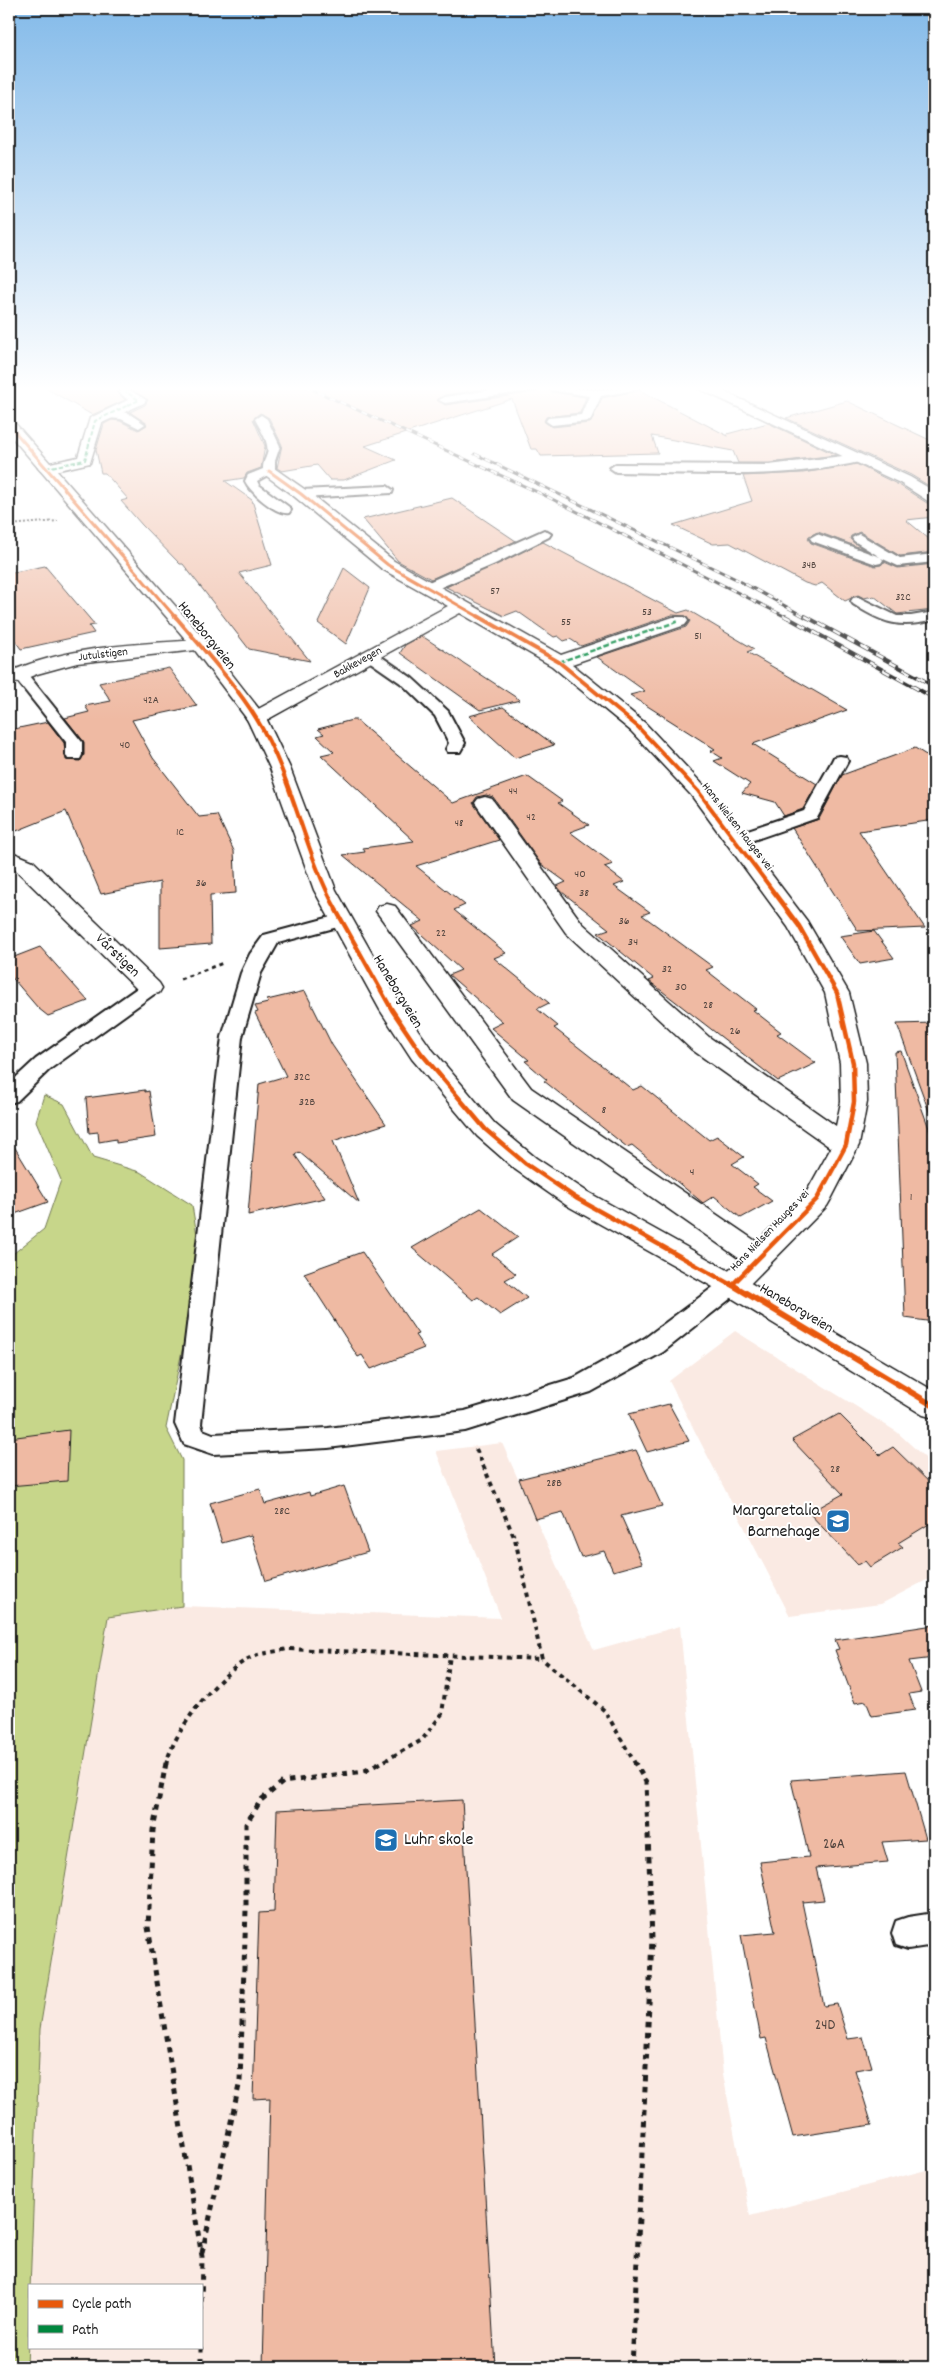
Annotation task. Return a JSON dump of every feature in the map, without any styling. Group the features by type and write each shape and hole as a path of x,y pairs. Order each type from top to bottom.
{"street":[{"name":"Haneborgveien","path":"72,498 200,645 256,718 280,768 325,890 392,1010 420,1053 486,1130 526,1164 576,1198 732,1285 934,1406"},
{"name":"Hans Nielsen Hauges vei","path":"305,498 388,565 459,607 559,662 638,728 698,791 736,840 799,926 837,993 853,1063 854,1102 846,1146 817,1199 732,1285"},
{"name":"Bakkevegen","path":"256,718 459,607"},
{"path":"559,662 679,622"},
{"name":"Jutulstigen","path":"14,676 51,662 200,645"},
{"path":"485,803 574,928 700,1043 846,1146"},
{"name":"Vårstigen","path":"9,858 25,866 150,988"},
{"name":"Hans Nielsen Hauges vei","path":"387,911 522,1094 758,1258"}],"lane":[{"path":"268,498 284,510"},
{"path":"427,588 490,561 544,534"},
{"path":"818,538 884,563 934,558"},
{"path":"859,538 884,563"},
{"path":"858,602 895,621 908,622 934,616"},
{"path":"370,656 407,681 442,714 457,743 454,750"},
{"path":"14,676 74,742 74,755"},
{"path":"736,840 811,814 820,793 832,779 840,761"},
{"path":"342,920 271,939 260,954 251,973 232,1037 188,1424 193,1437 213,1444 328,1438 465,1421 582,1385 654,1346 732,1285"},
{"path":"9,1096 43,1064 150,988"}],"path":[{"path":"9,524 63,520"},
{"path":"465,1421 515,1539 542,1658 605,1711 646,1782 652,1940 632,2367"},
{"path":"201,2284 202,2256 148,1927 153,1830 168,1755 192,1714 218,1681 250,1658 287,1649 542,1658"},
{"path":"202,2256 240,2081 246,1910 246,1824 261,1800 283,1782 365,1771 422,1740 442,1714 450,1655"},
{"path":"201,2348 201,2367"}],"shaded area":[{"name":"Margaretalia Barnehage","path":"735,1331 897,1432 934,1466 934,1576 881,1604 790,1616 669,1381"},
{"name":"Luhr skole","path":"502,1443 594,1650 680,1626 723,2074 750,2216 934,2168 934,2367 27,2367 28,2348 202,2348 202,2284 30,2284 40,2029 108,1617 182,1606 501,1618 436,1451"}],"green space":[{"path":"44,1095 64,1104 93,1158 140,1172 192,1205 201,1259 166,1428 182,1460 182,1606 108,1617 40,2029 30,2284 28,2284 27,2367 9,2367 9,1257 44,1229 61,1180 36,1121"}],"building":[{"path":"249,498 252,500 272,565 239,573 310,661 249,649 183,564 180,564 121,501 128,499"},
{"path":"452,498 516,541 431,579 398,561 363,519"},
{"path":"751,498 919,498 934,505 934,517 906,520 934,543 934,552 900,556 860,532 851,536 850,539 863,549 818,532 809,536 808,539 811,543 875,566 881,565 884,562 898,568 934,564 934,610 897,614 874,596 864,598 858,595 845,601 822,583 815,586 805,583 730,543 713,544 673,525 752,501"},
{"path":"543,542 678,613 688,610 754,649 747,652 847,710 753,744 817,784 803,809 784,816 775,802 742,793 750,784 714,761 722,758 711,751 715,749 630,695 645,691 597,657 686,627 690,621 686,616 672,615 581,646 570,639 564,641 558,636 554,637 517,611 504,616 446,587"},
{"path":"45,566 95,625 89,626 94,633 21,649 9,632 9,573"},
{"path":"344,568 370,588 346,644 318,623"},
{"path":"422,636 520,700 480,710 400,653 405,645"},
{"path":"169,668 197,706 132,720 153,758 199,817 217,815 234,851 236,893 210,895 211,944 160,948 160,882 101,894 66,811 9,834 9,730 48,722 64,743 66,760 80,761 84,755 84,742 65,718 89,712 85,706 111,701 99,683"},
{"path":"503,707 554,745 515,758 469,716"},
{"path":"356,720 453,803 527,776 562,801 558,803 589,825 570,832 613,864 604,867 624,882 614,886 650,912 642,915 713,967 706,970 756,1009 753,1010 781,1032 777,1034 816,1063 778,1081 649,981 654,979 598,933 609,929 562,892 557,886 566,882 541,864 493,797 486,795 477,797 473,803 499,840 416,866 465,905 454,910 506,953 494,958 549,1003 537,1009 558,1026 554,1028 633,1090 642,1086 709,1140 717,1136 744,1157 732,1164 758,1184 753,1187 772,1201 741,1218 714,1196 703,1203 632,1145 627,1147 544,1081 547,1080 525,1061 529,1060 491,1028 503,1022 449,975 461,970 412,926 423,921 343,855 365,852 363,848 414,841 321,755 334,752 317,736 324,734 318,729"},
{"path":"915,748 934,760 934,820 859,831 925,928 858,931 792,828 819,819 842,775"},
{"path":"874,931 894,958 860,964 840,936"},
{"path":"40,947 88,1001 48,1016 38,1008 9,974 9,959"},
{"path":"305,991 332,1045 386,1124 333,1141 359,1203 299,1152 295,1155 325,1198 248,1215 259,1084 286,1076 255,1013 258,1012 255,1006 268,1003 267,1000"},
{"path":"934,1023 934,1116 931,1117 897,1024"},
{"path":"901,1051 934,1142 934,1322 905,1318 895,1052"},
{"path":"145,1090 145,1092 149,1091 156,1137 116,1143 116,1139 99,1142 98,1132 89,1133 86,1098"},
{"path":"9,1138 48,1202 9,1216"},
{"path":"481,1208 518,1237 492,1254 516,1274 505,1280 527,1298 500,1315 478,1297 473,1300 412,1248"},
{"path":"362,1252 418,1334 415,1335 424,1348 371,1369 362,1355 358,1357 304,1273"},
{"path":"669,1404 689,1441 647,1452 629,1414"},
{"path":"839,1414 880,1455 893,1447 934,1487 934,1521 898,1543 903,1547 870,1567 865,1561 858,1565 809,1513 843,1494 792,1440"},
{"path":"69,1430 67,1481 9,1486 9,1438"},
{"path":"636,1450 662,1506 621,1516 642,1563 613,1571 604,1551 581,1557 563,1512 535,1519 519,1479"},
{"path":"344,1486 368,1552 266,1581 251,1535 222,1543 210,1503 260,1489 265,1504 309,1492 310,1496"},
{"path":"934,1625 934,1658 909,1661 921,1692 909,1694 915,1710 872,1716 866,1701 855,1703 835,1650 839,1649 835,1640"},
{"path":"906,1771 926,1839 882,1842 888,1862 816,1868 824,1900 802,1902 824,2006 837,2004 848,2039 863,2037 872,2067 855,2070 872,2125 793,2137 766,2038 761,2039 741,1935 775,1932 760,1862 809,1857 791,1780"},
{"path":"462,1800 495,2367 263,2367 270,2098 253,2099 259,1913 274,1912 277,1810"}],"railway":[{"path":"550,498 788,618"},
{"path":"567,498 736,579 807,618"},
{"path":"785,616 934,698"},
{"path":"805,616 934,686"}],"marked path":[{"path":"559,662 679,621"}],"cycle path":[{"path":"72,498 200,645 256,718 280,768 325,890 392,1010 421,1053 486,1130 526,1164 576,1198 732,1285 934,1406"},
{"path":"305,498 388,565 559,662 638,727 698,791 799,926 837,993 853,1063 854,1102 846,1145 817,1199 732,1285"}],"place":[{"name":"Margaretalia Barnehage","path":"838,1521"},
{"name":"Luhr skole","path":"386,1840"}]}
